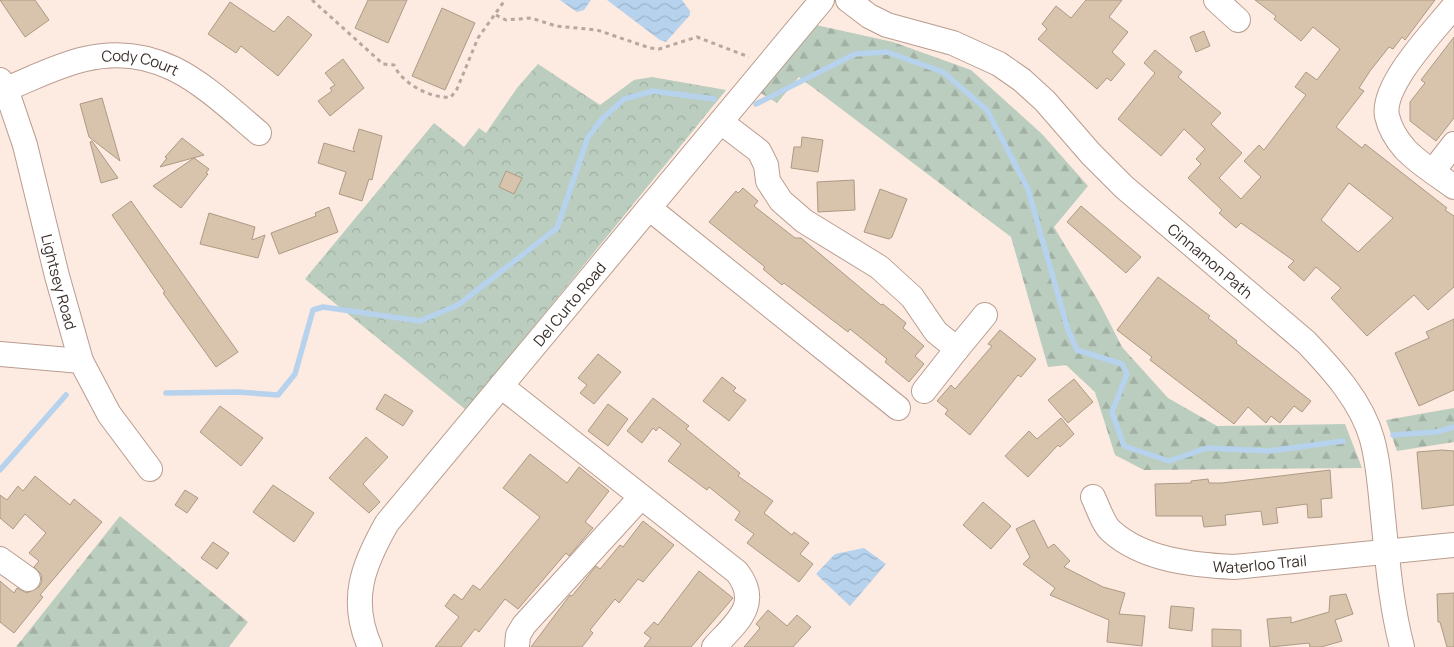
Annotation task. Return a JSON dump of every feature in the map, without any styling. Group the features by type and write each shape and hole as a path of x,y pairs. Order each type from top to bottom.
{"street":[{"name":"Del Curto Road","path":"365,637 359,603 363,576 371,551 387,523 822,0"},
{"name":"Cinnamon Path","path":"848,0 868,16 887,25 953,43 999,64 1022,80 1045,101 1091,154 1124,187 1306,342 1329,366 1361,415 1372,438 1378,466 1394,614 1402,647"},
{"path":"1216,0 1238,20"},
{"path":"1454,6 1399,77 1389,97 1387,115 1393,133 1406,150 1454,188"},
{"name":"Cody Court","path":"3,85 84,59 110,56 135,57 160,63 201,83 259,133"},
{"name":"Lightsey Road","path":"3,85 29,161 57,276 81,360 109,414 150,469"},
{"path":"721,122 760,151 766,165 768,182 781,201 804,220 879,267 912,297 936,332 957,349"},
{"path":"1433,171 1454,144"},
{"path":"649,208 898,408"},
{"path":"924,391 985,315"},
{"path":"0,354 81,360"},
{"path":"501,386 737,572 744,582 748,594 746,608 740,619 714,647"},
{"path":"517,647 518,635 524,625 641,497"},
{"name":"Waterloo Trail","path":"1093,497 1110,530 1137,547 1169,560 1200,566 1234,567 1454,545"},
{"path":"0,559 28,579"}],"path":[{"path":"312,0 383,64 394,66 402,77 426,93 444,98 455,93 478,38 505,0"},
{"path":"496,15 506,20 531,18 556,26 597,30 659,49 696,37 756,60"}],"green space":[{"path":"816,25 893,42 971,70 1042,134 1088,186 1054,227 1100,304 1122,347 1168,398 1217,426 1345,424 1362,468 1144,470 1115,455 1095,392 1066,365 1048,367 1011,237 799,77 777,103 759,92"},
{"path":"538,64 600,105 634,80 652,77 726,90 466,410 305,279 434,123 464,147 479,128 486,133 517,88"},
{"path":"1454,408 1454,442 1397,451 1386,420"},
{"path":"120,516 248,622 229,647 16,647"}],"water":[{"path":"560,0 591,0 584,10 577,12"},
{"path":"607,0 682,0 690,11 690,15 666,42 660,40"},
{"path":"864,548 886,564 850,606 816,574 835,554"}],"building":[{"path":"0,0 35,0 49,20 25,37"},
{"path":"368,0 407,0 388,43 355,28"},
{"path":"1086,0 1122,0 1109,17 1128,32 1112,52 1125,64 1111,81 1107,78 1097,89 1038,39 1047,29 1042,24 1056,6 1071,18"},
{"path":"1255,0 1435,0 1405,40 1402,37 1393,49 1389,47 1370,71 1359,88 1364,91 1336,127 1362,148 1365,144 1447,208 1445,210 1454,216 1454,287 1428,310 1414,295 1367,336 1331,298 1341,288 1316,267 1304,281 1288,267 1294,261 1241,223 1236,228 1219,213 1222,210 1188,178 1201,164 1196,159 1205,149 1184,129 1161,156 1118,119 1155,73 1144,63 1155,50 1182,72 1178,77 1221,113 1211,124 1242,153 1219,178 1241,199 1261,177 1244,161 1259,145 1264,150 1306,95 1295,87 1306,72 1317,80 1340,49 1313,27 1301,41 1274,19 1276,16","holes":["1349,183 1393,218 1358,252 1321,220"]},
{"path":"230,2 274,32 288,16 312,35 278,76 241,46 236,53 208,34"},
{"path":"442,8 475,23 445,90 412,76"},
{"path":"1204,31 1210,46 1196,52 1190,37"},
{"path":"1454,37 1454,118 1436,141 1410,121 1410,102 1425,83 1421,80"},
{"path":"343,59 364,88 330,116 318,101 332,91 330,88 335,85 325,73"},
{"path":"102,98 120,161 89,137 80,104"},
{"path":"359,129 382,136 372,180 369,179 362,201 339,194 346,172 318,163 324,143 355,152 353,149"},
{"path":"802,137 823,140 818,172 791,168 794,147 801,147"},
{"path":"182,138 204,155 160,167 167,158 165,157"},
{"path":"92,141 118,178 101,183 90,142"},
{"path":"194,158 209,169 206,173 208,174 181,208 153,186"},
{"path":"506,171 522,178 514,194 499,187"},
{"path":"854,180 855,210 818,212 817,182"},
{"path":"743,188 758,201 754,206 795,238 801,238 881,305 883,304 906,323 903,328 924,346 915,356 924,364 909,382 885,362 887,359 850,329 848,332 784,283 782,285 763,269 765,267 709,222 736,191 738,193"},
{"path":"880,189 907,199 892,237 889,239 864,232"},
{"path":"131,201 238,352 216,367 163,293 165,292 112,215"},
{"path":"1081,206 1141,257 1126,273 1067,222"},
{"path":"329,207 338,232 279,254 271,233 316,216 315,213"},
{"path":"209,213 255,227 252,240 265,235 258,258 200,244"},
{"path":"1158,277 1210,316 1208,318 1237,341 1236,343 1311,401 1302,412 1294,406 1280,423 1271,416 1266,423 1248,407 1234,424 1150,360 1152,357 1117,330"},
{"path":"1454,319 1454,390 1419,406 1395,353 1429,338 1426,332"},
{"path":"1000,330 1036,359 1021,377 1018,375 970,435 945,414 948,410 937,401 951,385 955,389 992,346 988,344"},
{"path":"598,354 621,372 594,404 580,393 587,385 578,378"},
{"path":"722,377 736,388 733,391 746,400 729,421 703,401"},
{"path":"1074,379 1093,402 1068,423 1048,400"},
{"path":"385,394 413,411 403,426 376,409"},
{"path":"653,398 689,426 686,429 740,473 738,476 773,501 764,513 792,535 794,532 809,543 800,554 813,564 799,582 747,543 754,534 735,520 740,512 709,487 707,490 668,461 681,444 659,427 656,431 653,428 642,443 627,431"},
{"path":"608,404 628,419 608,446 588,431"},
{"path":"220,406 263,438 241,466 200,432"},
{"path":"1061,418 1074,434 1060,447 1058,445 1028,477 1005,456 1029,431 1037,439"},
{"path":"366,437 388,457 363,484 380,502 369,513 329,478"},
{"path":"1454,451 1454,505 1422,509 1417,452"},
{"path":"530,454 567,483 579,467 609,491 585,522 593,528 569,556 566,553 518,609 505,599 479,632 475,629 461,647 435,647 459,617 445,606 454,594 462,600 473,585 480,590 540,517 503,488"},
{"path":"1330,470 1332,498 1321,499 1322,517 1308,518 1307,504 1276,508 1278,523 1263,525 1261,511 1225,515 1226,525 1204,527 1202,516 1156,516 1155,484 1191,483 1191,481 1208,479 1209,483 1222,483"},
{"path":"35,476 70,505 74,499 102,522 40,595 43,597 14,633 0,622 0,581 14,593 17,588 27,593 39,587 42,581 41,574 34,567 39,561 29,553 46,533 25,514 13,529 0,518 0,495 7,500 18,486 23,491"},
{"path":"273,485 314,513 294,542 253,512"},
{"path":"185,490 198,498 187,513 175,505"},
{"path":"983,502 1011,526 991,549 963,525"},
{"path":"1034,520 1048,548 1054,544 1070,561 1064,567 1103,587 1125,593 1119,614 1145,616 1142,646 1107,642 1109,620 1050,595 1055,588 1023,564 1030,557 1016,529"},
{"path":"643,521 674,545 643,582 638,579 619,603 615,599 590,630 593,633 582,647 531,647 570,595 572,596 596,566 600,569 620,545 623,547"},
{"path":"213,542 229,553 217,569 201,558"},
{"path":"699,571 733,598 691,647 644,647 651,638 644,633 654,622 658,625"},
{"path":"1454,593 1454,647 1447,647 1440,622 1438,622 1437,594"},
{"path":"1346,594 1353,614 1335,620 1342,641 1321,647 1310,647 1309,643 1270,647 1267,619 1291,617 1291,623 1329,612 1330,596"},
{"path":"1171,606 1194,608 1192,631 1169,628"},
{"path":"768,610 787,626 797,615 811,627 793,647 744,647 760,628 756,624"},
{"path":"1212,629 1241,630 1241,647 1212,647"}],"waterway":[{"path":"756,104 855,54 887,52 943,72 987,110 1028,189 1068,330 1077,350 1122,364 1127,374 1112,412 1124,446 1169,461 1207,448 1269,451 1343,441"},
{"path":"166,393 238,392 278,395 295,374 313,310 323,307 420,321 458,305 557,228 588,137 602,119 624,99 653,91 714,99"},
{"path":"0,470 66,395"},
{"path":"1393,435 1436,432 1454,427"}]}
